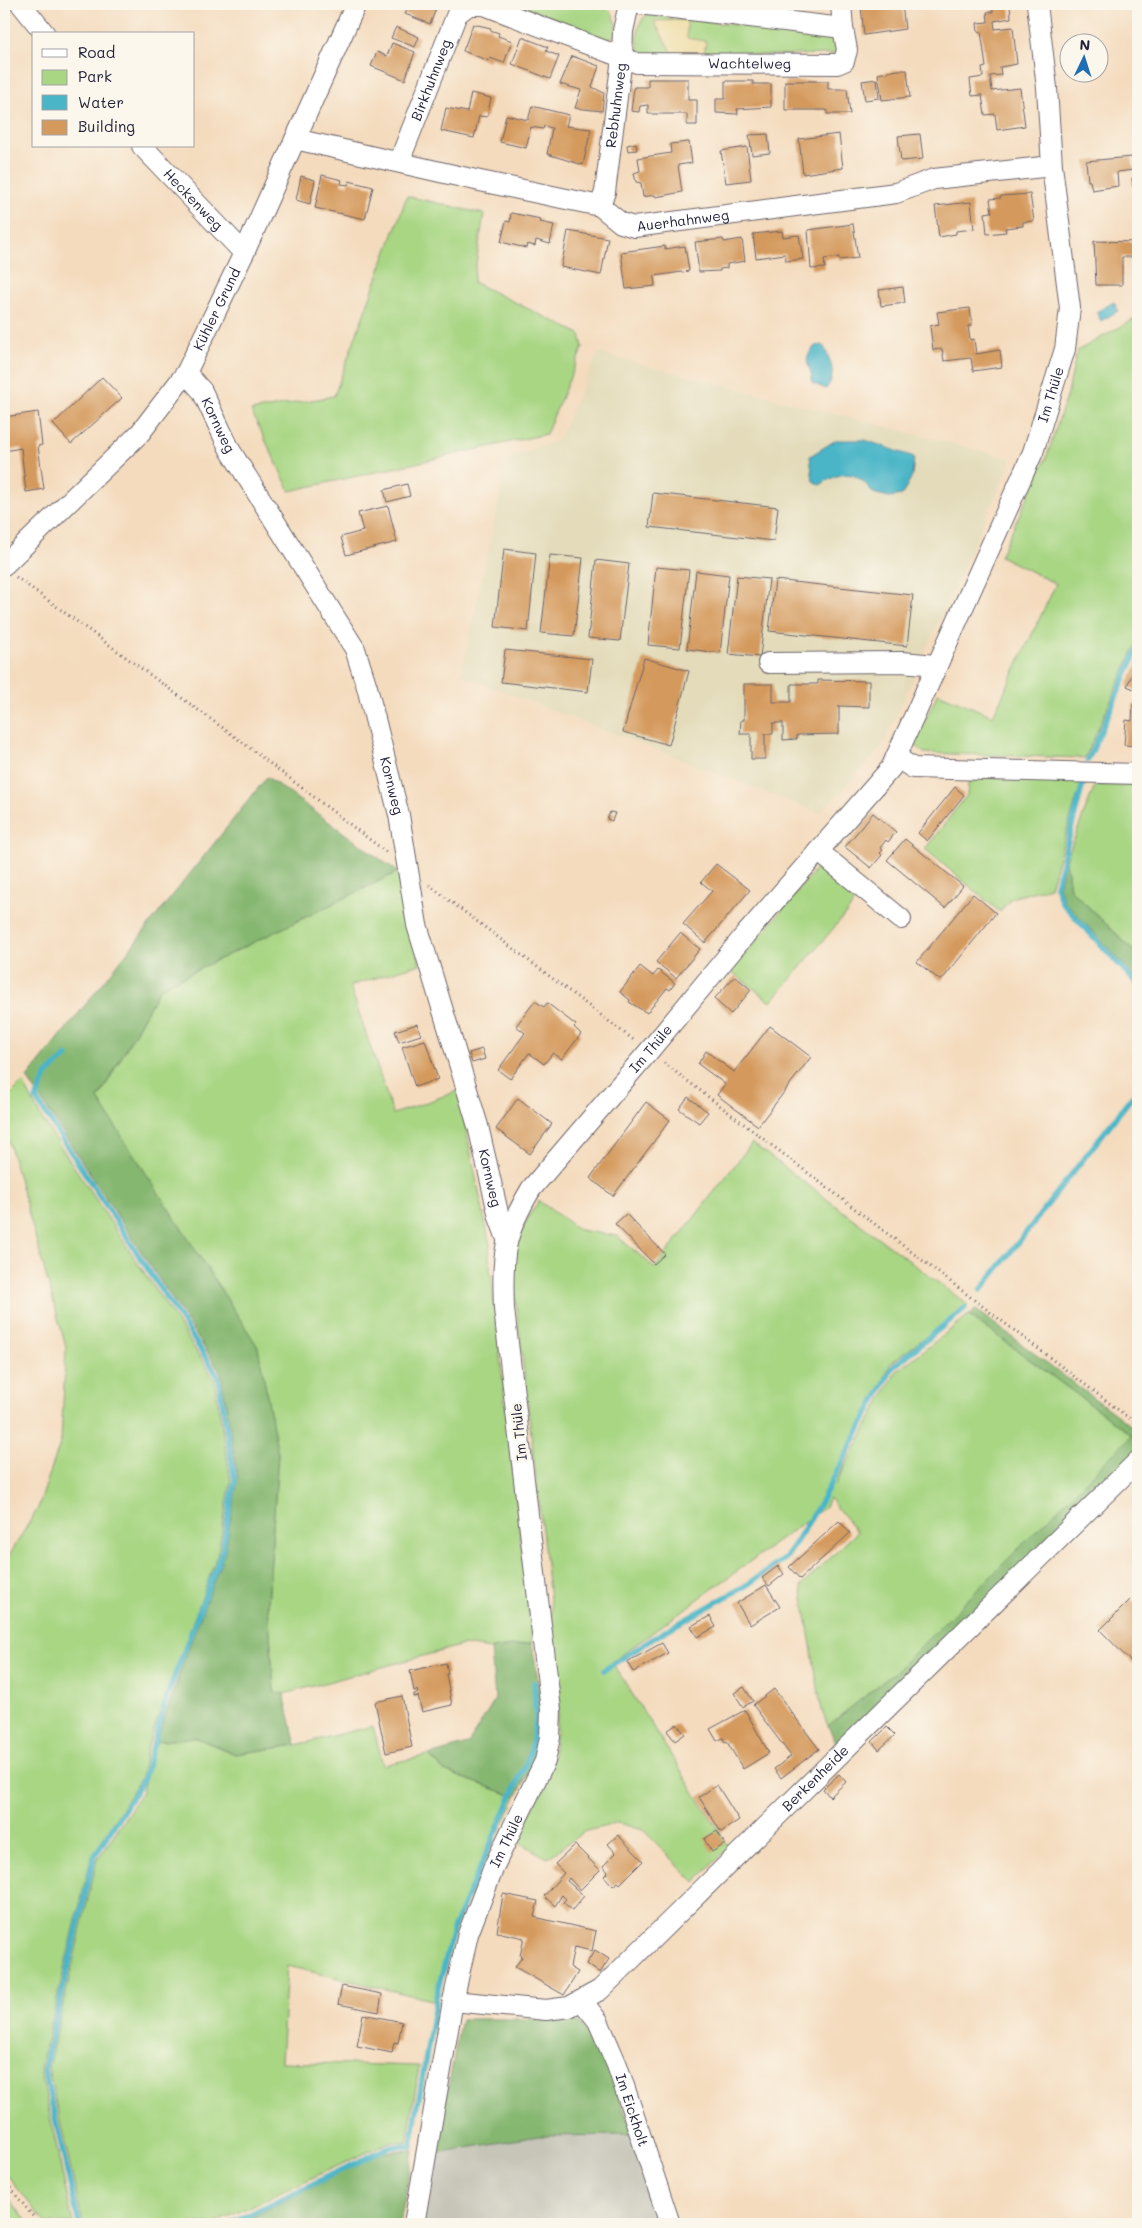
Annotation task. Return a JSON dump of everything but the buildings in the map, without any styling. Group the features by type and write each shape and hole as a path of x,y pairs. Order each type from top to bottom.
{"street":[{"path":"21,4 43,32"},
{"name":"Kühler Grund","path":"9,570 140,433 186,373 244,253 356,4"},
{"name":"Birkhuhnweg","path":"399,162 457,14 469,4 484,5 622,58"},
{"name":"Rebhuhnweg","path":"600,206 605,192 622,58 623,31 629,4"},
{"path":"639,4 843,28"},
{"name":"Wachtelweg","path":"622,58 637,63 837,64 844,61 847,50 841,4"},
{"name":"Im Thüle","path":"414,2224 453,2001 468,1934 495,1864 545,1761 550,1737 551,1710 504,1308 503,1265 507,1239 516,1215 530,1189 649,1051 745,934 891,768 1033,452 1056,385 1065,349 1070,308 1052,166 1047,88 1037,4"},
{"name":"Auerhahnweg","path":"294,139 600,206 620,223 634,227 896,193 934,179 1052,166"},
{"name":"Heckenweg","path":"144,148 244,253"},
{"name":"Kornweg","path":"186,373 202,391 239,465 355,649 367,687 399,815 417,925 478,1126 499,1217 507,1239"},
{"path":"768,663 902,662 936,665"},
{"path":"896,756 913,768 1138,774"},
{"path":"818,851 901,919"},
{"name":"Berkenheide","path":"453,2001 546,2010 569,2007 600,1990 1138,1462"},
{"name":"Im Eickholt","path":"582,2001 598,2021 617,2065 670,2224"}],"path":[{"path":"9,570 238,739 1138,1425"},
{"path":"4,2180 39,2224"}],"shaded area":[{"path":"598,353 1012,459 882,747 820,813 461,675 508,459 558,440"},
{"path":"633,2135 659,2224 422,2224 436,2153 538,2136"}],"green space":[{"path":"575,3 605,7 613,15 616,23 616,35 603,41 562,27 560,20 514,4"},
{"path":"646,15 834,36 839,43 836,54 650,57 640,53 638,43 640,23"},
{"path":"407,196 484,214 473,282 580,334 583,347 546,434 290,491 251,411 334,396"},
{"path":"1138,317 1138,640 1085,758 924,753 914,744 938,693 993,716 1056,584 1000,556 1047,456 1069,388 1077,351"},
{"path":"969,776 1082,780 1050,887 1011,898 1000,912 925,849 967,795"},
{"path":"267,777 398,872 160,988 98,1099 258,1347 278,1453 268,1604 274,1692 284,1694 296,1745 235,1754 195,1737 156,1742 187,1652 225,1552 238,1478 221,1373 27,1078"},
{"path":"1095,785 1138,785 1138,955 1070,889 1066,860"},
{"path":"1066,860 1070,889 1138,955 1138,980 1064,901 1059,886"},
{"path":"817,868 857,897 849,910 771,1002 731,971"},
{"path":"398,872 420,964 350,986 393,1114 458,1091 490,1245 489,1257 532,1643 491,1649 463,1645 284,1694 274,1692 268,1604 278,1453 98,1099 160,988"},
{"path":"23,1082 41,1117 214,1378 231,1482 218,1553 149,1742 141,1777 91,1858 40,2069 73,2224 46,2224 4,2171 4,1564 38,1508 61,1441 66,1347 4,1125 4,1101"},
{"path":"752,1143 968,1305 891,1363 835,1486 896,1372 969,1315 1132,1435 895,1672 828,1726 822,1711 801,1586 857,1532 829,1498 825,1507 612,1662 729,1847 695,1882 643,1830 618,1823 583,1832 548,1858 516,1841 544,1787 553,1759 560,1688 514,1284 515,1260 519,1240 526,1222 539,1201 579,1230 617,1236 655,1268"},
{"path":"976,1310 1138,1431 1138,1452 837,1745 828,1726 895,1672 1132,1435 969,1315"},
{"path":"532,1643 539,1691 540,1740 530,1769 516,1797 444,1771 429,1755 468,1744 495,1699 491,1649"},
{"path":"373,1726 383,1765 429,1755 444,1771 516,1797 457,1918 436,2001 287,1966 281,2062 419,2066 407,2143 389,2142 213,2224 83,2224 48,2068 97,1860 141,1794 156,1742 194,1737 235,1754 296,1745"},
{"path":"461,2019 571,2019 598,2036 633,2135 538,2136 436,2153"},
{"path":"413,2150 400,2224 238,2224 382,2152"},
{"path":"4,2192 29,2224 4,2224"}],"sand":[{"path":"687,20 687,38 706,41 704,54 672,53 654,21"}],"water":[{"path":"1114,302 1118,311 1101,321 1096,312"},
{"path":"823,345 832,367 832,378 826,389 812,383 807,360 815,346"},
{"path":"836,440 865,440 914,457 912,476 902,495 889,497 873,493 861,480 849,474 828,480 820,485 813,481 810,456"}],"waterway":[{"path":"1088,760 1138,648"},
{"path":"1084,780 1056,886 1062,903 1138,985"},
{"path":"67,1056 47,1074 36,1099 218,1376 235,1481 222,1552 167,1696 144,1778 94,1857 44,2069 79,2224"},
{"path":"981,1290 1138,1089"},
{"path":"604,1670 665,1631 747,1585 786,1558 819,1505 893,1367 965,1308"},
{"path":"230,2224 389,2147 411,2146 436,1997 454,1927 531,1752 536,1718 534,1683"}]}
